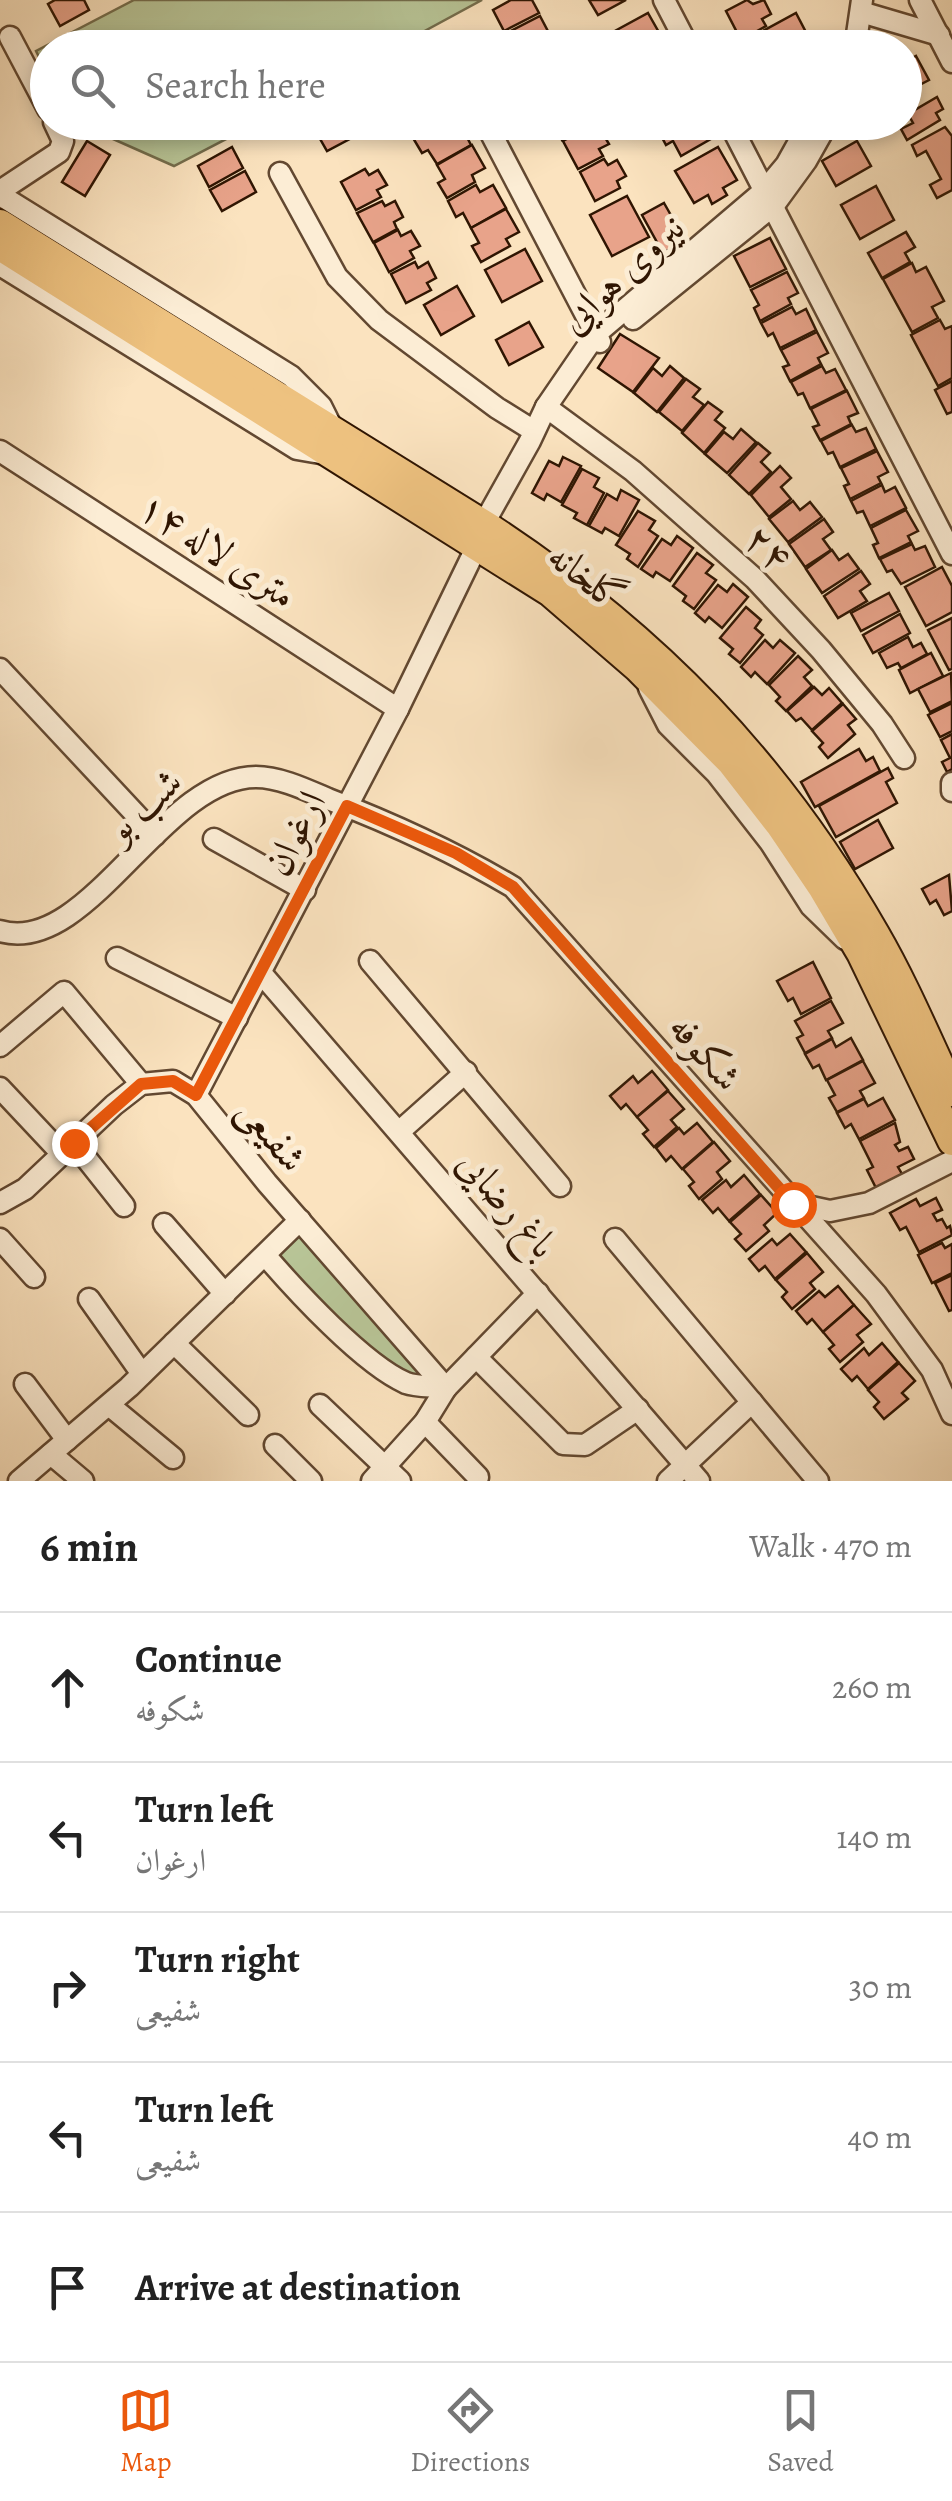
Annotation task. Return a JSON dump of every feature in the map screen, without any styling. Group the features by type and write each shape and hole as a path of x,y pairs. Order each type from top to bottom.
{"main road":[{"name":"گلخانه","path":"0,224 332,442 561,575 654,652 748,749 839,872 878,938 952,1092"},
{"name":"گلخانه","path":"2,266 332,442"},
{"name":"گلخانه","path":"484,533 638,668 731,762 780,825 860,953 952,1141"}],"street":[{"path":"664,0 680,30"},
{"path":"920,0 952,62"},
{"path":"861,6 938,34"},
{"path":"10,36 30,74"},
{"path":"63,140 60,152 0,193 291,376 321,406 332,442"},
{"path":"494,140 599,339"},
{"path":"738,140 952,554"},
{"name":"نیروی هوایی","path":"769,198 800,140"},
{"name":"نیروی هوایی","path":"484,533 551,411 599,339 769,198 814,140"},
{"path":"280,173 337,277 380,320 534,431"},
{"name":"نیروی هوایی","path":"484,533 534,431 551,411"},
{"name":"۲۴","path":"551,411 633,470 755,580 821,650 882,724 904,758"},
{"name":"۱۴ متری لاله","path":"0,451 398,708"},
{"name":"ارغوان","path":"196,1095 398,708 484,533"},
{"path":"0,669 155,834"},
{"name":"شب بو","path":"0,930 16,936 47,928 114,879 175,814 219,784 256,776 298,786 347,806"},
{"name":"شکوفه","path":"347,806 456,853 513,887 876,1294 932,1370 952,1414"},
{"path":"214,839 304,890"},
{"path":"118,958 237,1018"},
{"path":"370,961 560,1186"},
{"name":"باغ رضایی","path":"261,972 692,1473"},
{"path":"0,1046 64,992 141,1084 25,1189 0,1203"},
{"path":"400,1131 466,1072"},
{"name":"شفیعی","path":"141,1084 173,1081 196,1095 446,1388"},
{"path":"0,1088 68,1148 124,1206"},
{"path":"793,1204 830,1211 870,1204 952,1161"},
{"path":"19,1481 109,1405 300,1220"},
{"path":"164,1224 225,1294"},
{"path":"0,1239 34,1277"},
{"path":"615,1239 818,1481"},
{"path":"264,1255 319,1313 388,1371 408,1384 446,1388"},
{"path":"320,1405 386,1476 446,1388 538,1292"},
{"path":"89,1299 142,1374"},
{"path":"174,1343 248,1415"},
{"path":"476,1357 563,1444 584,1445 638,1409"},
{"path":"26,1384 59,1447 84,1481"},
{"path":"668,1481 692,1473 752,1402"},
{"path":"109,1405 173,1458"},
{"path":"424,1422 478,1477"},
{"path":"275,1444 311,1481"}],"green space":[{"path":"134,0 482,0 426,30 76,30"},
{"path":"115,140 224,140 174,166"},
{"path":"301,1233 430,1380 410,1375 384,1361 333,1318 287,1269 275,1255"}],"building":[{"path":"55,0 84,0 89,10 60,26 48,4"},
{"path":"511,0 532,0 539,13 503,30 493,10"},
{"path":"589,0 626,0 598,15"},
{"path":"747,0 753,4 764,0 771,14 762,19 766,26 759,30 736,30 726,11"},
{"path":"648,13 658,30 617,30"},
{"path":"796,13 805,30 765,30"},
{"path":"540,16 547,30 513,30"},
{"path":"937,97 943,109 936,113 940,120 922,131 922,106"},
{"path":"945,127 952,136 952,190 937,198 930,185 941,179 926,151 917,156 912,145"},
{"path":"321,140 348,140 327,151"},
{"path":"414,140 468,140 471,145 437,164 428,150 422,153"},
{"path":"607,140 609,144 599,149 603,156 578,169 563,141"},
{"path":"663,140 709,140 681,156 673,141 666,145"},
{"path":"87,141 110,155 85,196 62,182"},
{"path":"857,141 871,166 836,186 822,161"},
{"path":"472,145 485,168 472,175 475,182 447,198 438,183 445,179 437,165"},
{"path":"232,147 243,168 209,187 198,166"},
{"path":"718,147 737,180 723,188 727,195 712,204 708,195 694,203 675,171"},
{"path":"604,159 608,165 617,160 626,176 617,181 620,188 595,201 580,172"},
{"path":"365,169 369,175 378,170 387,185 377,190 381,197 356,210 341,182"},
{"path":"245,171 256,192 222,211 210,190"},
{"path":"476,185 480,192 493,185 506,208 471,228 463,213 456,217 448,201"},
{"path":"876,186 894,220 860,239 841,205"},
{"path":"627,196 649,237 612,256 590,215"},
{"path":"382,201 385,206 395,201 403,217 394,222 397,229 373,242 357,213"},
{"path":"664,203 685,240 663,253 642,215"},
{"path":"506,209 519,232 506,239 510,246 481,262 472,246 479,243 471,228"},
{"path":"398,230 401,236 411,231 420,246 410,251 414,258 389,272 374,243"},
{"path":"906,232 915,247 905,253 910,262 882,278 868,253"},
{"path":"770,238 786,269 750,287 734,256"},
{"path":"525,249 542,281 502,302 485,270"},
{"path":"415,262 418,268 428,262 436,278 427,283 431,290 406,303 391,274"},
{"path":"912,263 916,272 926,267 944,301 932,307 938,318 912,332 883,279"},
{"path":"787,272 798,293 788,298 791,304 760,321 754,308 759,305 751,290"},
{"path":"457,286 474,316 441,335 424,305"},
{"path":"792,307 796,314 806,309 816,330 780,348 773,333 768,336 761,323"},
{"path":"940,320 945,329 952,326 952,378 938,386 911,335"},
{"path":"529,322 543,347 509,365 496,340"},
{"path":"817,332 828,353 818,358 821,364 790,381 783,367 789,365 781,350"},
{"path":"620,334 659,358 633,392 598,368"},
{"path":"670,366 684,378 657,412 634,393 653,368 662,376"},
{"path":"822,366 826,373 835,369 846,390 810,408 803,393 798,395 791,382"},
{"path":"686,379 700,389 693,397 704,405 682,431 659,412"},
{"path":"952,381 952,412 947,414 935,390"},
{"path":"847,391 858,413 848,417 851,424 820,440 813,427 819,425 811,409"},
{"path":"708,402 722,412 715,420 725,428 704,453 682,433"},
{"path":"852,425 856,432 866,428 876,449 840,467 833,452 828,454 821,441"},
{"path":"741,429 756,442 727,473 705,454 724,432 733,439"},
{"path":"758,443 770,453 761,462 771,472 749,494 729,475"},
{"path":"877,451 888,472 878,477 881,483 850,499 844,486 849,484 841,468"},
{"path":"563,457 581,466 561,502 547,494 544,500 532,493 549,461 559,466"},
{"path":"780,466 791,478 781,487 791,499 769,517 751,495"},
{"path":"582,469 599,478 594,487 604,493 587,525 574,518 577,513 562,505"},
{"path":"882,485 885,492 895,487 906,508 870,526 863,511 857,513 851,501"},
{"path":"621,490 639,500 619,536 605,528 602,533 589,526 607,494 617,500"},
{"path":"793,501 800,510 810,502 822,517 788,542 769,519"},
{"path":"906,510 918,531 908,536 911,542 879,558 871,528"},
{"path":"638,511 655,521 649,530 658,536 638,567 627,559 630,554 616,545"},
{"path":"824,519 833,532 823,539 831,550 805,567 789,544"},
{"path":"677,536 693,548 670,581 641,569 662,539 671,545"},
{"path":"912,544 915,550 925,546 935,567 901,584 892,570 887,572 880,559"},
{"path":"832,550 839,560 848,554 859,569 822,593 806,569"},
{"path":"697,553 713,565 706,573 716,580 694,609 673,586"},
{"path":"942,567 952,586 952,612 926,626 905,587"},
{"path":"861,571 870,584 860,591 867,601 838,618 824,596"},
{"path":"733,584 748,597 722,628 709,617 705,622 695,613 718,585 727,592"},
{"path":"889,593 899,611 861,631 851,613"},
{"path":"746,607 761,620 755,628 763,635 740,663 729,654 733,649 720,638"},
{"path":"900,614 910,633 873,653 863,635"},
{"path":"952,618 952,669 949,670 928,630"},
{"path":"908,637 913,647 921,643 927,654 901,668 898,663 887,668 879,653"},
{"path":"765,640 773,648 780,640 795,653 767,684 755,672 751,677 741,667"},
{"path":"931,653 943,676 910,693 899,670"},
{"path":"798,656 812,670 804,677 812,686 786,711 769,685"},
{"path":"951,673 952,701 930,712 918,689"},
{"path":"814,687 822,695 829,688 842,703 812,730 787,711"},
{"path":"952,703 952,731 940,737 928,715"},
{"path":"843,704 856,719 848,725 855,734 828,758 819,747 823,743 812,731"},
{"path":"952,734 952,769 947,772 942,762 950,758 941,740"},
{"path":"859,749 866,761 873,757 880,771 815,807 801,782"},
{"path":"888,768 893,778 886,782 897,803 836,837 819,806"},
{"path":"878,820 893,848 855,869 840,842"},
{"path":"949,875 952,911 944,915 936,900 930,904 922,889"},
{"path":"813,962 831,998 801,1014 777,981"},
{"path":"831,1001 843,1023 828,1031 832,1038 805,1053 797,1038 803,1035 795,1021"},
{"path":"851,1038 863,1060 826,1080 819,1065 813,1068 805,1054 832,1039 836,1047"},
{"path":"863,1061 875,1083 860,1091 864,1098 837,1112 829,1098 835,1095 827,1080"},
{"path":"652,1071 668,1090 637,1117 626,1104 621,1109 610,1096 633,1076 638,1083"},
{"path":"668,1091 684,1109 671,1120 677,1127 654,1147 643,1134 648,1130 637,1117"},
{"path":"883,1098 895,1120 859,1139 851,1124 845,1128 837,1113 864,1099 868,1106"},
{"path":"697,1123 713,1142 682,1169 671,1156 666,1161 656,1148 679,1128 684,1134"},
{"path":"895,1123 900,1142 895,1145 899,1151 908,1147 914,1159 898,1167 902,1174 876,1188 867,1170 873,1167 860,1141"},
{"path":"714,1142 730,1161 717,1172 722,1179 699,1199 689,1186 694,1182 683,1169"},
{"path":"744,1175 760,1194 729,1221 718,1208 713,1213 702,1200 726,1180 731,1187"},
{"path":"761,1195 777,1213 764,1225 769,1231 746,1251 735,1239 741,1234 730,1222"},
{"path":"936,1198 942,1210 933,1214 937,1221 942,1219 947,1228 950,1226 952,1235 919,1252 906,1227 900,1230 890,1213 916,1199 920,1206"},
{"path":"790,1234 806,1252 775,1279 765,1266 759,1271 749,1259 772,1239 777,1245"},
{"path":"942,1243 945,1248 952,1244 952,1273 932,1283 918,1255"},
{"path":"807,1253 823,1272 810,1283 815,1289 792,1309 782,1297 787,1292 776,1280"},
{"path":"952,1275 952,1310 949,1311 935,1283"},
{"path":"838,1286 854,1305 823,1332 812,1319 807,1324 796,1311 819,1291 825,1297"},
{"path":"854,1305 871,1324 857,1335 863,1342 840,1362 829,1349 834,1345 823,1332"},
{"path":"882,1343 898,1362 868,1389 857,1376 852,1381 841,1369 864,1348 869,1355"},
{"path":"899,1363 915,1381 902,1393 908,1399 884,1419 874,1407 879,1402 868,1390"}],"route":[{"path":"74,1143 141,1084 173,1081 196,1095 347,806 456,853 513,887 793,1204"}]}
